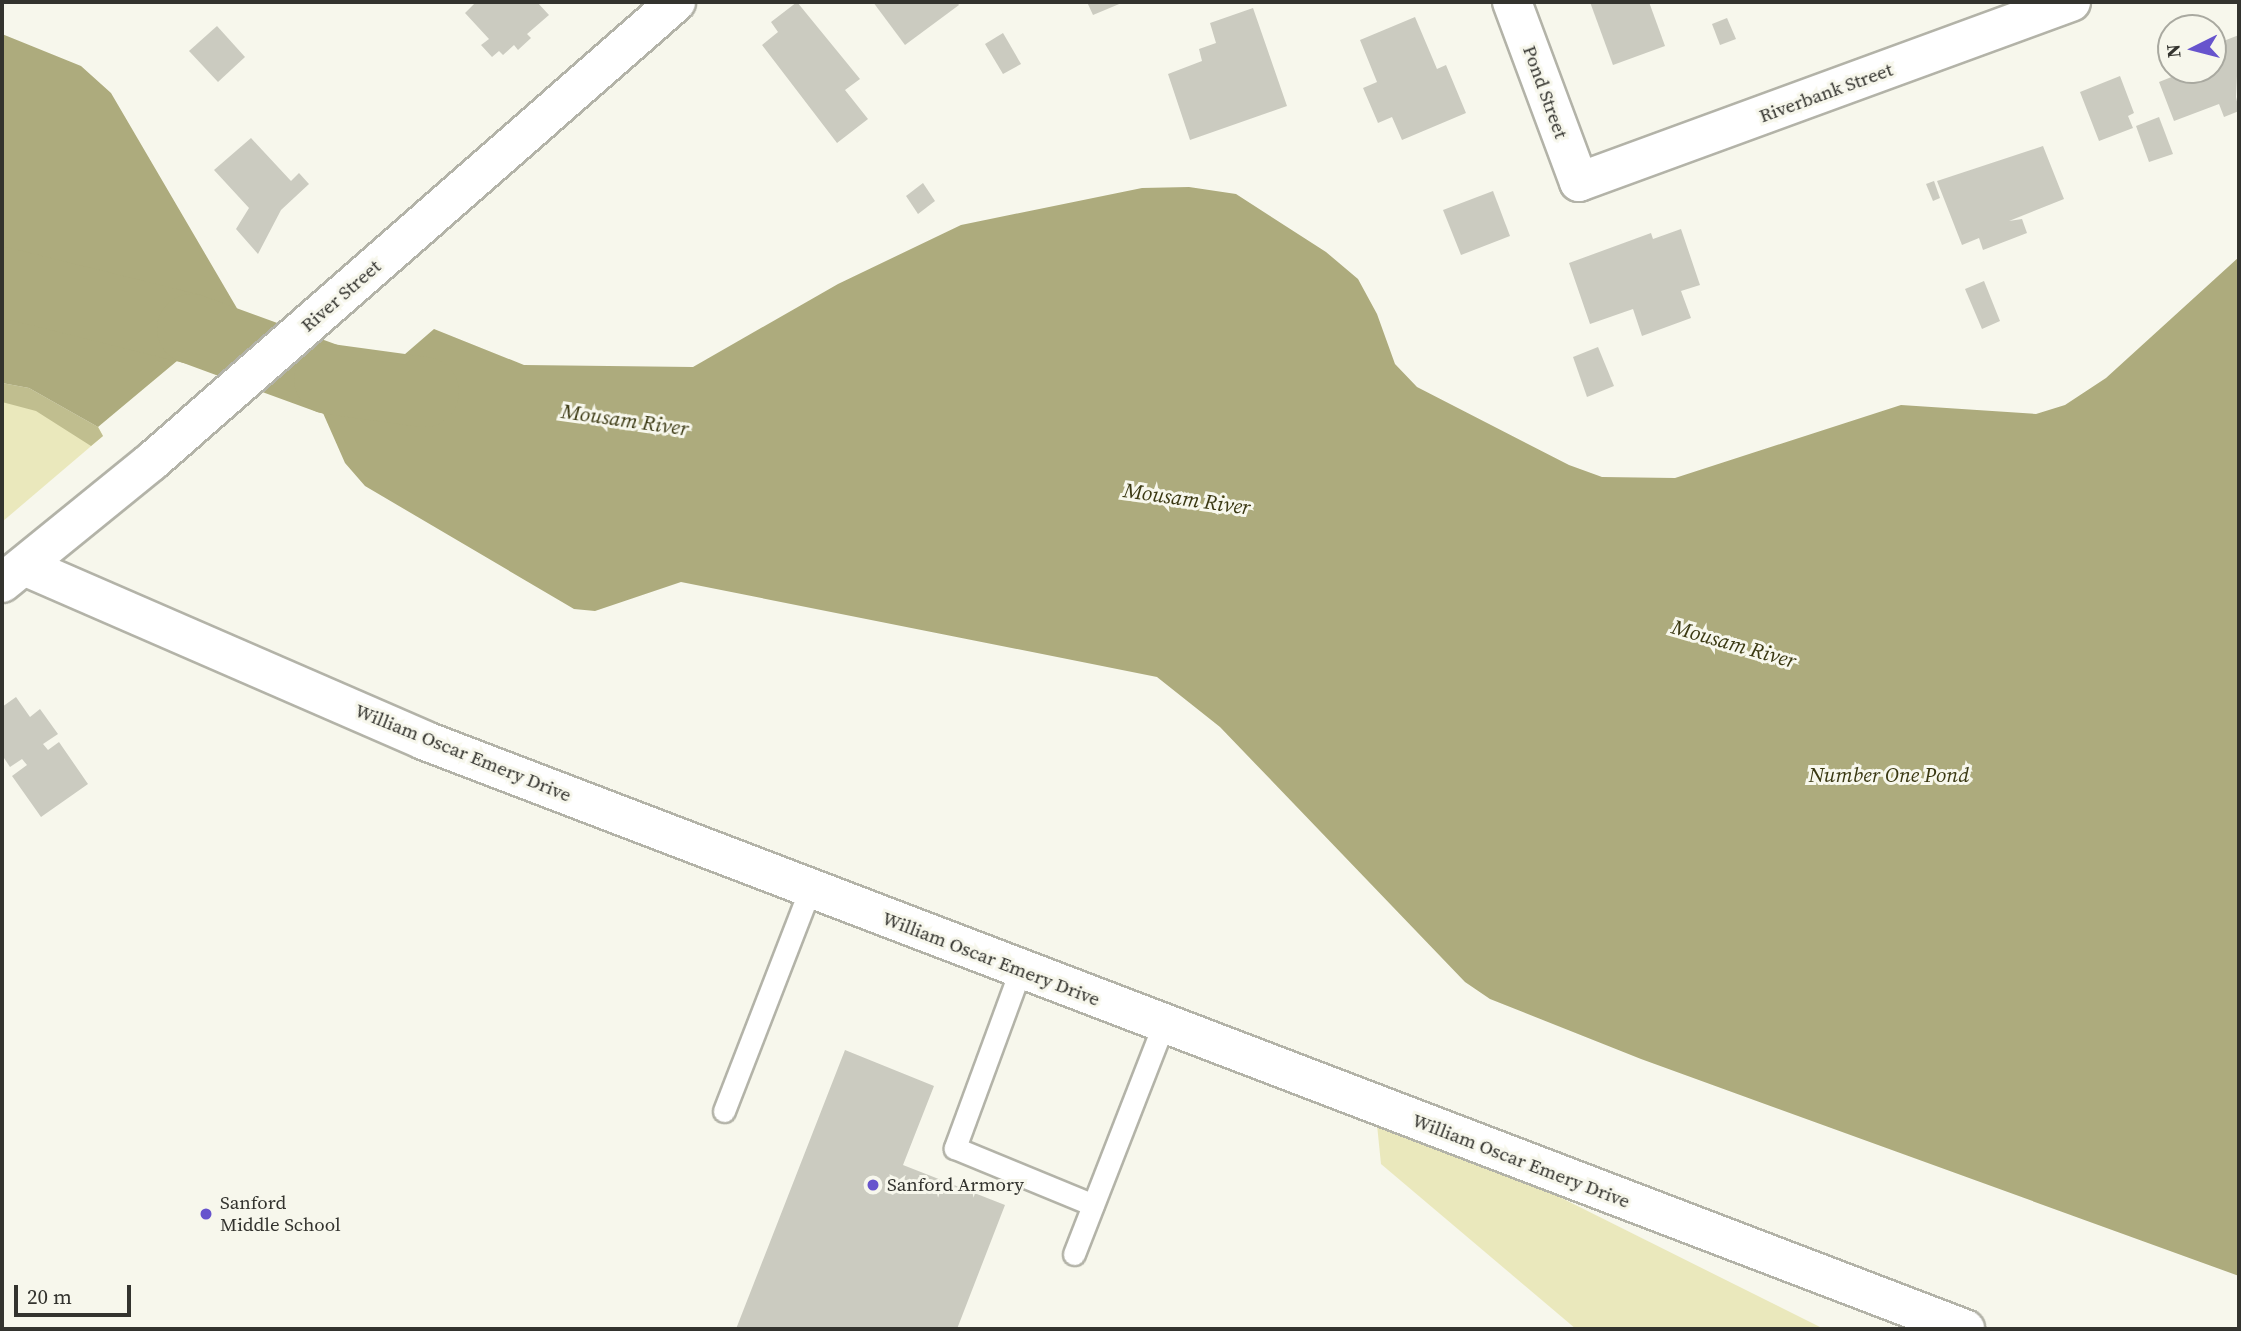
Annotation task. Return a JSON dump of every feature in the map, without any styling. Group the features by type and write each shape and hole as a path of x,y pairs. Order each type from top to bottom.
{"street":[{"name":"River Street","path":"14,575 151,462 676,2"},
{"name":"Pond Street","path":"1512,2 1579,182"},
{"name":"Riverbank Street","path":"1579,182 2071,2"},
{"name":"William Oscar Emery Drive","path":"14,575 423,740 1020,971 1965,1329"}],"lane":[{"path":"724,1111 810,889"},
{"path":"1020,971 955,1148 1093,1205"},
{"path":"1074,1254 1164,1024"}],"shaded area":[{"path":"2,383 98,427 103,436 2,522"},
{"path":"2,383 29,388 98,427 103,436 91,446 36,411 2,402"},
{"path":"1375,1105 1824,1329 1576,1329 1381,1164"}],"water":[{"path":"2,34 81,66 111,93 238,310 98,427 29,388 2,383"},
{"name":"Number One Pond","path":"1189,187 1236,194 1326,252 1358,279 1377,314 1395,364 1417,387 1569,465 1602,477 1675,478 1901,405 2036,414 2065,405 2106,378 2239,257 2239,1276 1641,1059 1490,999 1465,982 1220,727 1157,677 681,582 595,611 574,609 365,486 345,463 319,404 329,379 362,349 397,361 434,329 524,365 693,367 838,284 961,225 1142,188"}],"building":[{"path":"476,2 537,2 549,15 527,34 531,38 518,50 514,45 503,55 499,51 492,57 481,45 489,39 465,13"},
{"path":"797,2 860,79 845,90 868,119 837,143 762,45 778,32 771,22"},
{"path":"873,2 957,2 959,5 905,45"},
{"path":"1087,2 1124,2 1093,15"},
{"path":"1590,2 1649,2 1665,46 1613,65"},
{"path":"1253,8 1287,106 1190,140 1168,74 1202,61 1199,49 1216,43 1210,23"},
{"path":"1415,17 1437,69 1446,65 1466,113 1402,140 1392,117 1378,123 1363,88 1377,82 1360,40"},
{"path":"1727,18 1736,39 1720,45 1712,24"},
{"path":"217,26 245,57 218,82 189,51"},
{"path":"1003,33 1021,64 1003,74 985,44"},
{"path":"2239,35 2236,97 2239,111 2224,117 2219,104 2174,121 2160,84 2227,84 2227,40"},
{"path":"2120,76 2134,113 2128,116 2133,128 2099,141 2080,92"},
{"path":"2159,117 2173,154 2149,162 2136,126"},
{"path":"251,138 291,181 299,173 309,184 281,210 258,254 236,229 249,208 214,170"},
{"path":"2043,146 2064,199 2009,221 2022,219 2027,233 1983,250 1979,238 1962,245 1937,181"},
{"path":"1934,181 1940,198 1933,201 1926,184"},
{"path":"923,183 935,201 918,214 906,196"},
{"path":"1493,191 1510,236 1461,255 1443,210"},
{"path":"1681,229 1700,285 1681,291 1691,318 1642,336 1633,309 1590,324 1569,263 1651,233 1653,239"},
{"path":"1984,281 2000,321 1982,329 1965,289"},
{"path":"1598,347 1614,386 1587,397 1573,357"},
{"path":"16,697 30,717 40,709 58,734 43,744 48,750 59,742 88,784 41,817 12,776 27,765 22,759 10,767 2,755 2,707"},
{"name":"Sanford Armory","path":"845,1050 934,1086 903,1165 1005,1205 957,1329 736,1329"}],"waterway":[{"name":"Mousam River","path":"2,282 192,329 329,379 424,392"}],"place":[{"name":"Sanford Armory","path":"873,1185"},
{"name":"Sanford Middle School","path":"206,1214"}]}
